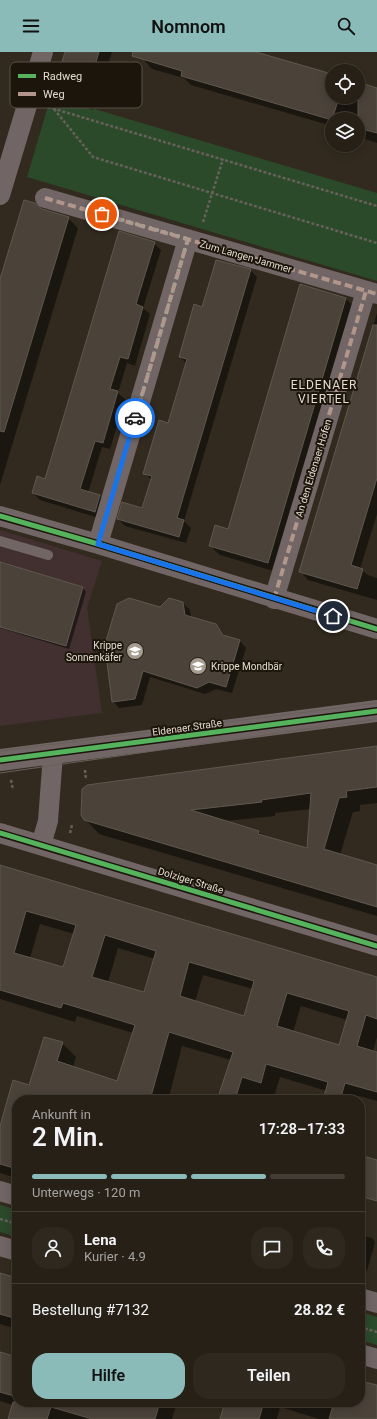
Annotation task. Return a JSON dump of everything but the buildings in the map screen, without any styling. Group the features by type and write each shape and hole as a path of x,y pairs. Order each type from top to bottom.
{"street":[{"path":"40,62 43,52"},
{"path":"0,195 26,108"},
{"name":"Zum Langen Jammer","path":"45,198 371,293"},
{"path":"98,544 193,241"},
{"name":"An den Eldenaer Höfen","path":"274,599 371,293"},
{"path":"0,516 98,544 274,599 377,629"},
{"name":"Eldenaer Straße","path":"0,760 377,711"},
{"path":"41,845 48,821 53,754"},
{"name":"Dolziger Straße","path":"0,833 377,946"},
{"path":"0,1191 12,1195"},
{"path":"0,1246 12,1250"},
{"path":"365,1300 377,1304"},
{"path":"365,1355 377,1359"}],"lane":[{"path":"0,541 48,555"}],"path":[{"path":"51,108 377,206"},
{"path":"54,109 93,157 377,244"},
{"path":"193,241 212,194 223,159"},
{"path":"11,780 12,790"},
{"path":"0,1219 12,1223"},
{"path":"365,1328 377,1332"}],"shaded area":[{"path":"0,530 102,561 87,608 102,713 0,726"}],"green space":[{"path":"47,108 91,108 377,193 377,281 27,177"},
{"path":"0,1205 12,1209 12,1236 0,1232"},
{"path":"365,1313 377,1317 377,1345 365,1341"}],"tram line":[{"path":"0,751 377,703"},
{"path":"0,773 377,719"}],"marked path":[{"path":"45,198 377,294"},
{"path":"98,544 188,239"},
{"path":"274,599 366,291"}],"cycle path":[{"path":"0,516 98,544 377,629"},
{"path":"0,760 377,711"},
{"path":"0,833 377,946"}],"way so far":[{"path":"102,214 188,239 135,418"}],"place":[{"name":"Krippe Sonnenkäfer","path":"135,651"},
{"name":"Krippe Mondbär","path":"198,666"}],"district":[{"name":"ELDENAER VIERTEL","path":"324,392"}],"route":[{"path":"135,418 98,544 333,616"}]}
